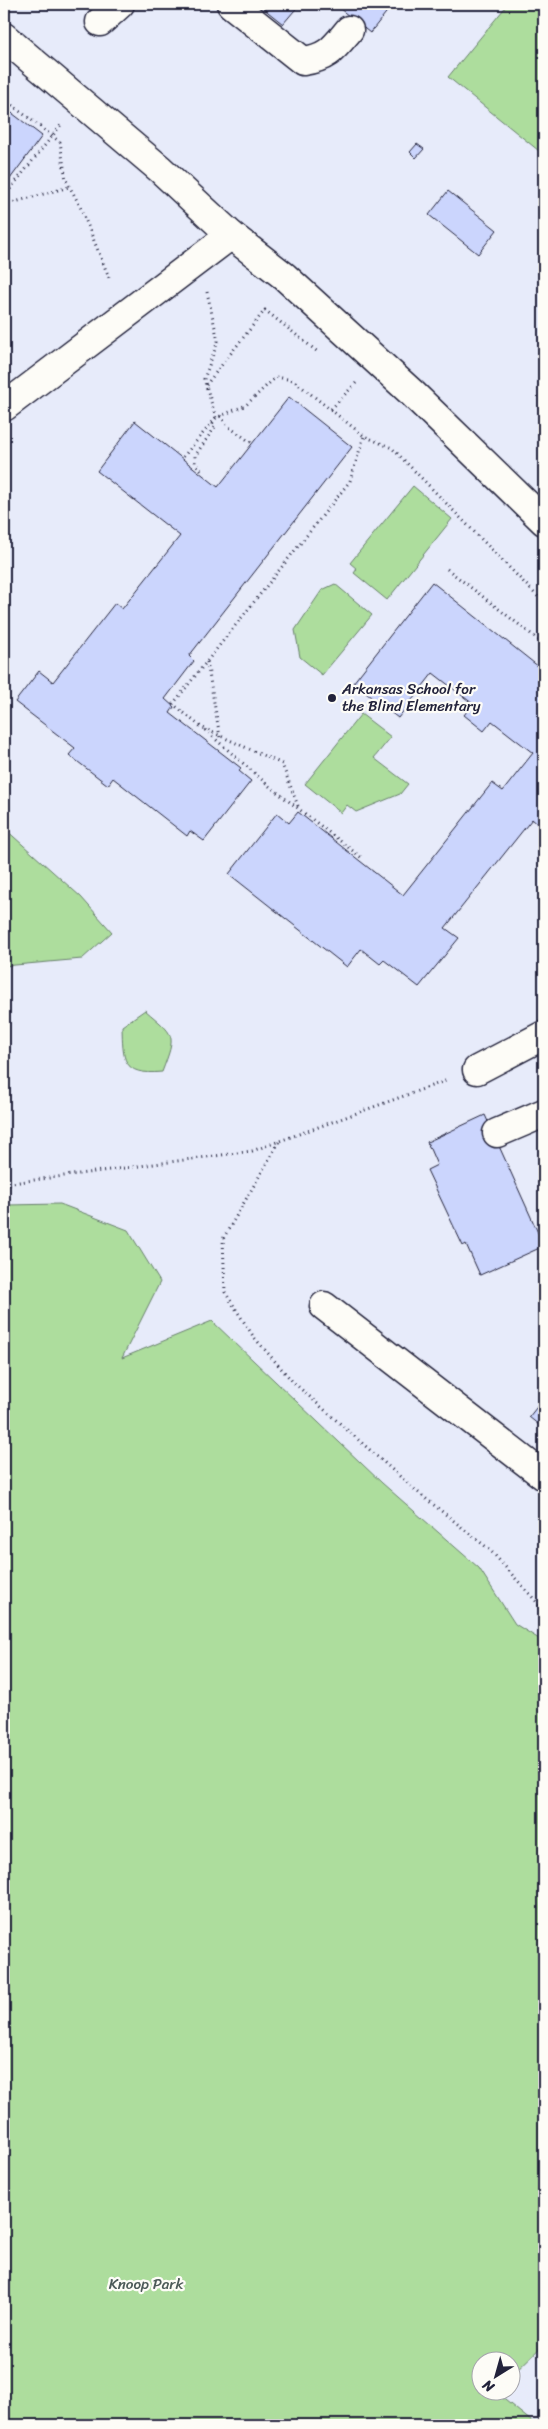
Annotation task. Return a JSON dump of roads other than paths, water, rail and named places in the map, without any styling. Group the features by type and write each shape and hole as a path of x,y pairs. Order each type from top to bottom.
{"lane":[{"path":"100,22 120,4"},
{"path":"231,4 303,61 324,56 332,50 349,30"},
{"path":"4,37 160,168 230,235 284,276 384,367 544,521"},
{"path":"4,406 230,235"},
{"path":"477,1070 544,1035"},
{"path":"497,1133 544,1113"},
{"path":"324,1306 544,1476"}],"place":[{"name":"Arkansas School for the Blind Elementary","path":"332,698"}],"park label":[{"name":"Knoop Park","path":"146,2284"}]}
